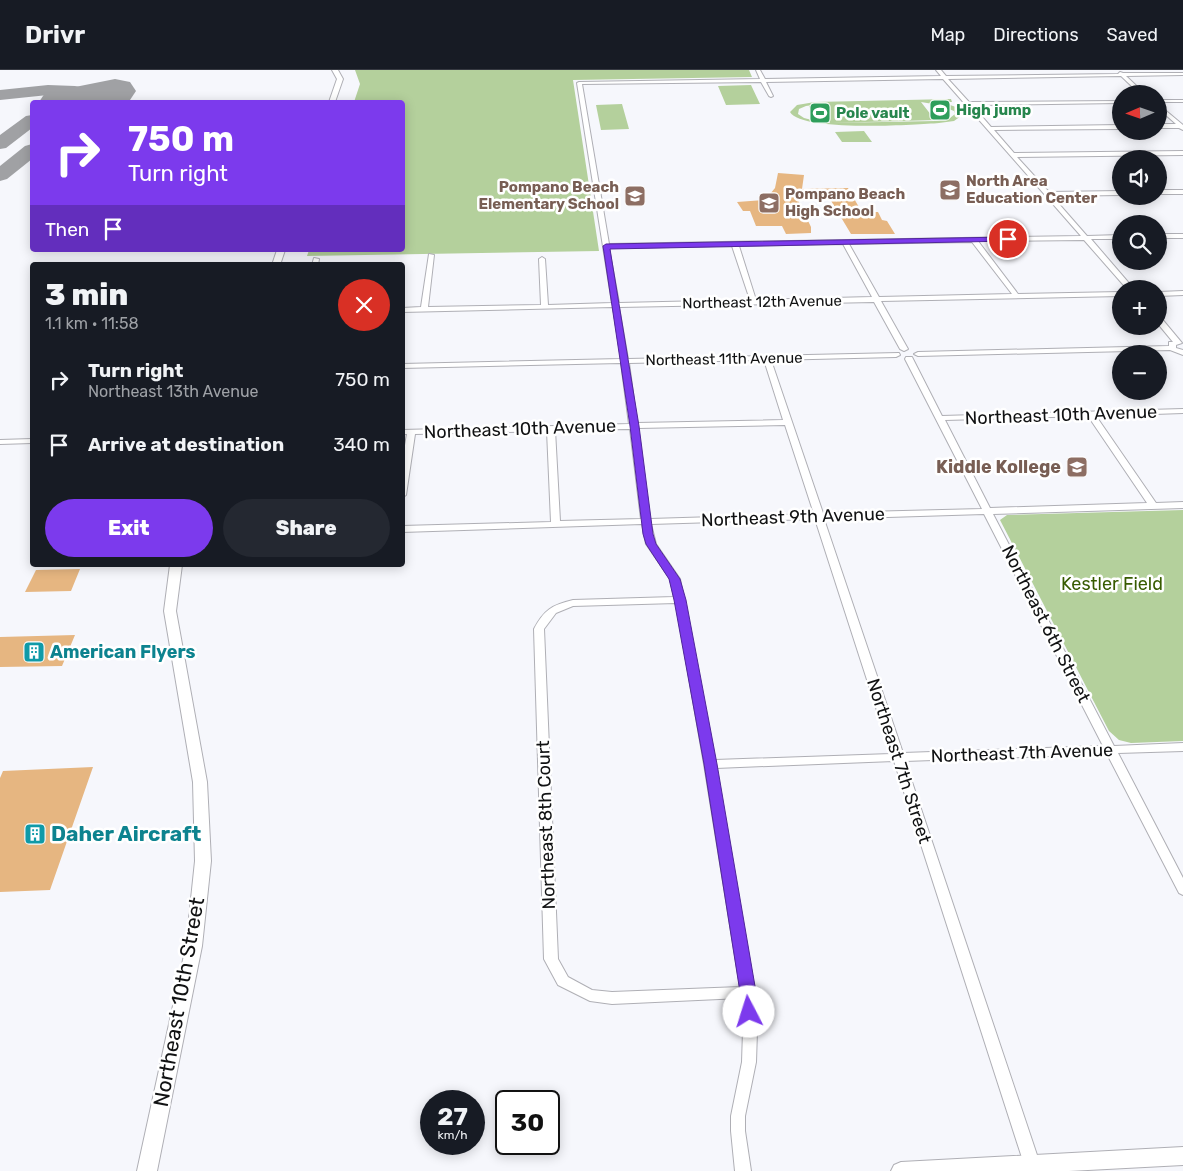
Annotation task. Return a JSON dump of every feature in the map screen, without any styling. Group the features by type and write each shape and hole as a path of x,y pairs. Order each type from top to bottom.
{"street":[{"path":"333,100 340,79 336,70"},
{"path":"758,70 771,96"},
{"path":"938,70 1123,280"},
{"path":"1116,70 1133,85"},
{"path":"744,1171 738,1131 738,1116 749,1062 748,992 710,764 680,600 675,579 651,544 646,522 635,426 579,83 1183,74"},
{"path":"1168,101 1183,101"},
{"path":"967,104 1112,102"},
{"path":"1168,114 1182,126"},
{"path":"1168,126 1182,126"},
{"path":"989,129 1112,127"},
{"path":"1013,156 1183,153"},
{"path":"1167,192 1183,192"},
{"path":"1047,194 1112,193"},
{"path":"1167,236 1183,236"},
{"path":"606,246 1112,237"},
{"path":"974,240 1017,297"},
{"path":"845,242 904,349"},
{"path":"735,244 754,302"},
{"path":"424,310 431,255"},
{"path":"542,259 545,307"},
{"path":"1167,294 1183,293"},
{"name":"Northeast 12th Avenue","path":"405,310 1112,294"},
{"path":"1167,331 1183,353"},
{"path":"913,357 913,351 904,349 897,351 896,354 902,358 1178,345"},
{"name":"Northeast 11th Avenue","path":"405,366 896,354"},
{"name":"Northeast 6th Street","path":"913,357 940,418 1183,890"},
{"name":"Northeast 7th Street","path":"767,358 1032,1164"},
{"name":"Northeast 10th Avenue","path":"940,418 1183,412"},
{"path":"1090,413 1153,506"},
{"name":"Northeast 10th Avenue","path":"407,432 788,422"},
{"path":"551,428 556,524"},
{"path":"405,457 407,432"},
{"path":"0,442 30,441"},
{"name":"Northeast 9th Avenue","path":"405,529 1183,505"},
{"name":"Northeast 10th Street","path":"147,1171 194,946 203,861 200,782 170,611 176,567"},
{"name":"Northeast 8th Court","path":"680,600 573,603 557,607 545,616 539,629 551,960 562,980 590,995 612,998 748,992"},
{"name":"Northeast 7th Avenue","path":"710,764 1183,747"},
{"path":"901,1171 1183,1156"}],"green space":[{"path":"355,70 749,70 752,77 573,80 599,251 307,256 308,252 405,252 405,100 355,100 360,84"},
{"path":"751,85 760,104 726,105 718,86"},
{"path":"951,99 952,102 941,102 956,107 962,113 954,121 939,123 859,126 814,122 799,118 790,112 797,105 815,102","holes":["921,102 939,105 954,111 955,114 950,118 936,121 830,123 935,120","820,104 830,123 804,118 798,114 799,109"]},
{"path":"622,104 629,129 601,130 596,105"},
{"path":"809,106 810,106 819,121 816,121"},
{"path":"864,131 872,142 842,142 835,132"},
{"name":"Kestler Field","path":"1183,510 1183,741 1131,743 1119,740 1109,731 1000,520 1007,515"}],"building":[{"name":"Pompano Beach High School","path":"778,173 804,175 802,189 848,188 860,209 873,208 875,212 878,212 882,220 887,221 895,234 851,234 830,199 798,200 811,227 811,233 786,234 782,226 756,226 750,211 743,211 737,202 765,200 775,188"},
{"path":"80,569 71,591 25,592 36,570"},
{"name":"American Flyers","path":"75,635 62,666 0,667 0,637"},
{"name":"Daher Aircraft","path":"93,767 50,890 0,892 0,778 3,771"}],"taxiway":[{"path":"0,95 62,90 95,95 96,100"},
{"path":"0,144 30,122"},
{"path":"0,175 30,152"}],"runway":[{"path":"70,100 115,91"}],"place":[{"name":"High jump","path":"940,110"},
{"name":"Pole vault","path":"820,113"},
{"name":"North Area Education Center","path":"950,190"},
{"name":"Pompano Beach Elementary School","path":"635,196"},
{"name":"Pompano Beach High School","path":"769,203"},
{"name":"Kiddle Kollege","path":"1077,467"},
{"name":"American Flyers","path":"34,652"},
{"name":"Daher Aircraft","path":"35,834"}],"route":[{"path":"749,1012 748,992 710,764 680,600 675,579 651,544 648,534 635,426 606,246 1008,239"}]}
